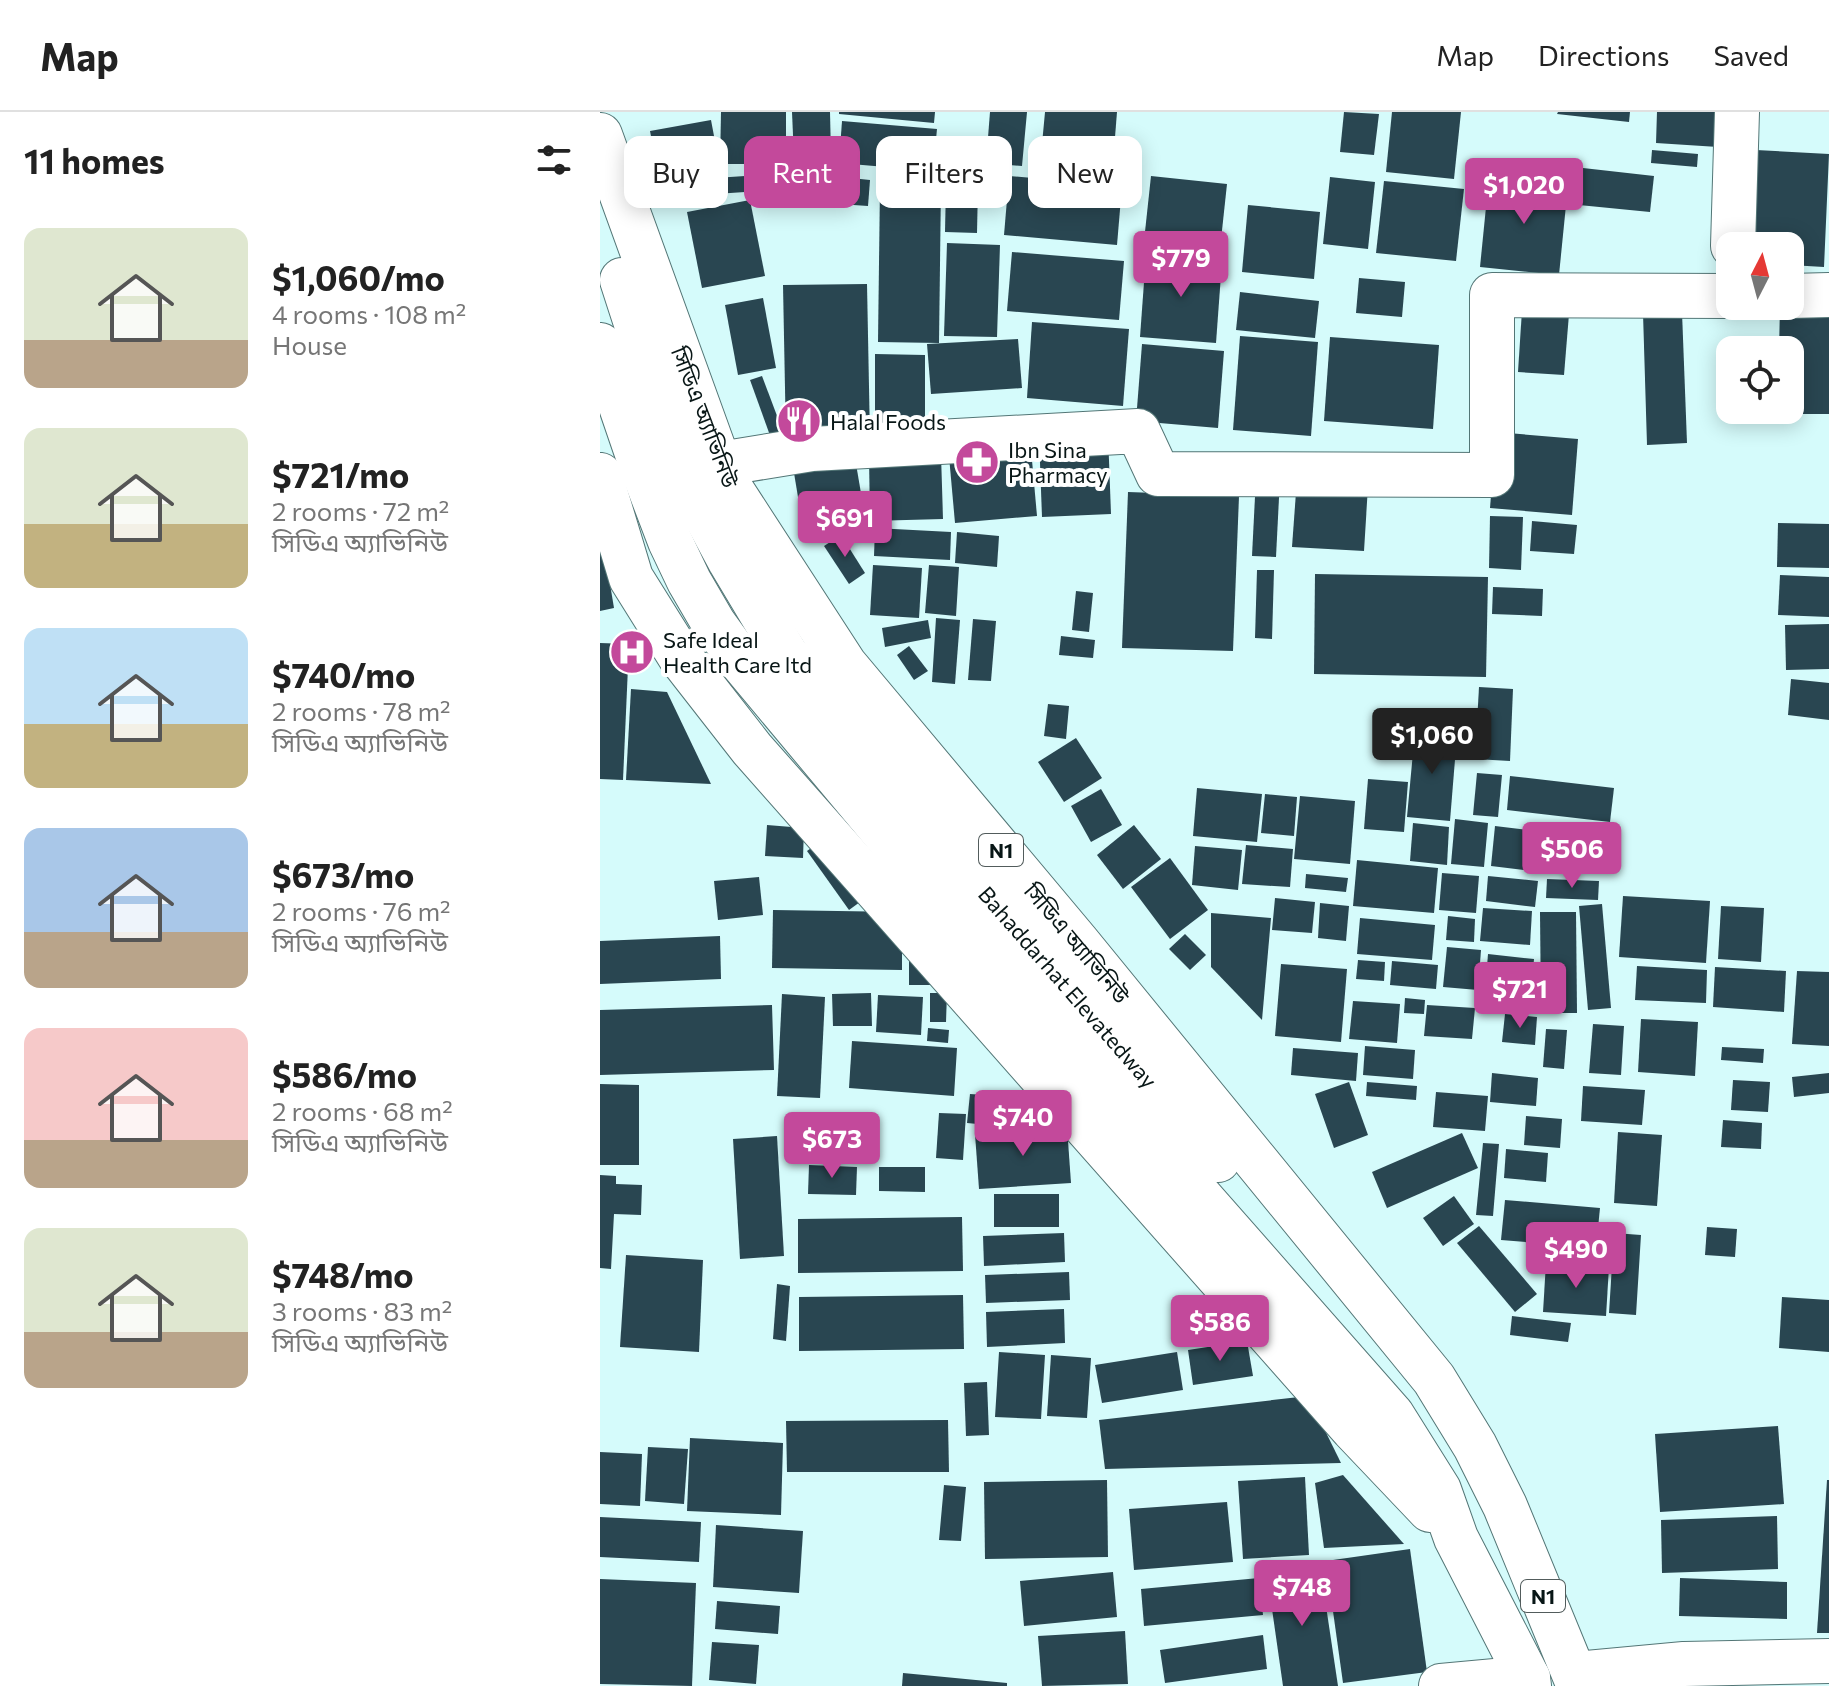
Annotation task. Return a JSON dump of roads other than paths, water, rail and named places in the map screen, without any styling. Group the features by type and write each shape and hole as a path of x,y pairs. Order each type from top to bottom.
{"main road":[{"path":"1733,232 1737,112"},
{"name":"সিডিএ অ্যাভিনিউ","path":"600,135 725,480 845,665 1078,943 1434,1379 1475,1446 1505,1506"},
{"name":"Bahaddarhat Elevatedway","path":"600,211 687,481 785,653 1405,1403 1456,1538"},
{"path":"720,464 812,449 1138,431 1158,474 1492,475 1492,295 1716,296"},
{"path":"1804,296 1829,295"},
{"name":"Bahaddarhat Elevatedway","path":"600,345 670,541 714,624 743,664 956,919 1405,1403 1465,1456 1505,1506"},
{"name":"N1","path":"600,475 631,578 681,658 752,749 1343,1418 1456,1538 1529,1682"},
{"name":"N1","path":"1505,1506 1578,1680"},
{"path":"1578,1680 1684,1664 1829,1661"},
{"path":"1441,1686 1529,1682"}],"place":[{"name":"Halal Foods","path":"799,421"},
{"name":"Ibn Sina Pharmacy","path":"977,462"},
{"name":"Safe Ideal Health Care ltd","path":"632,652"}]}
